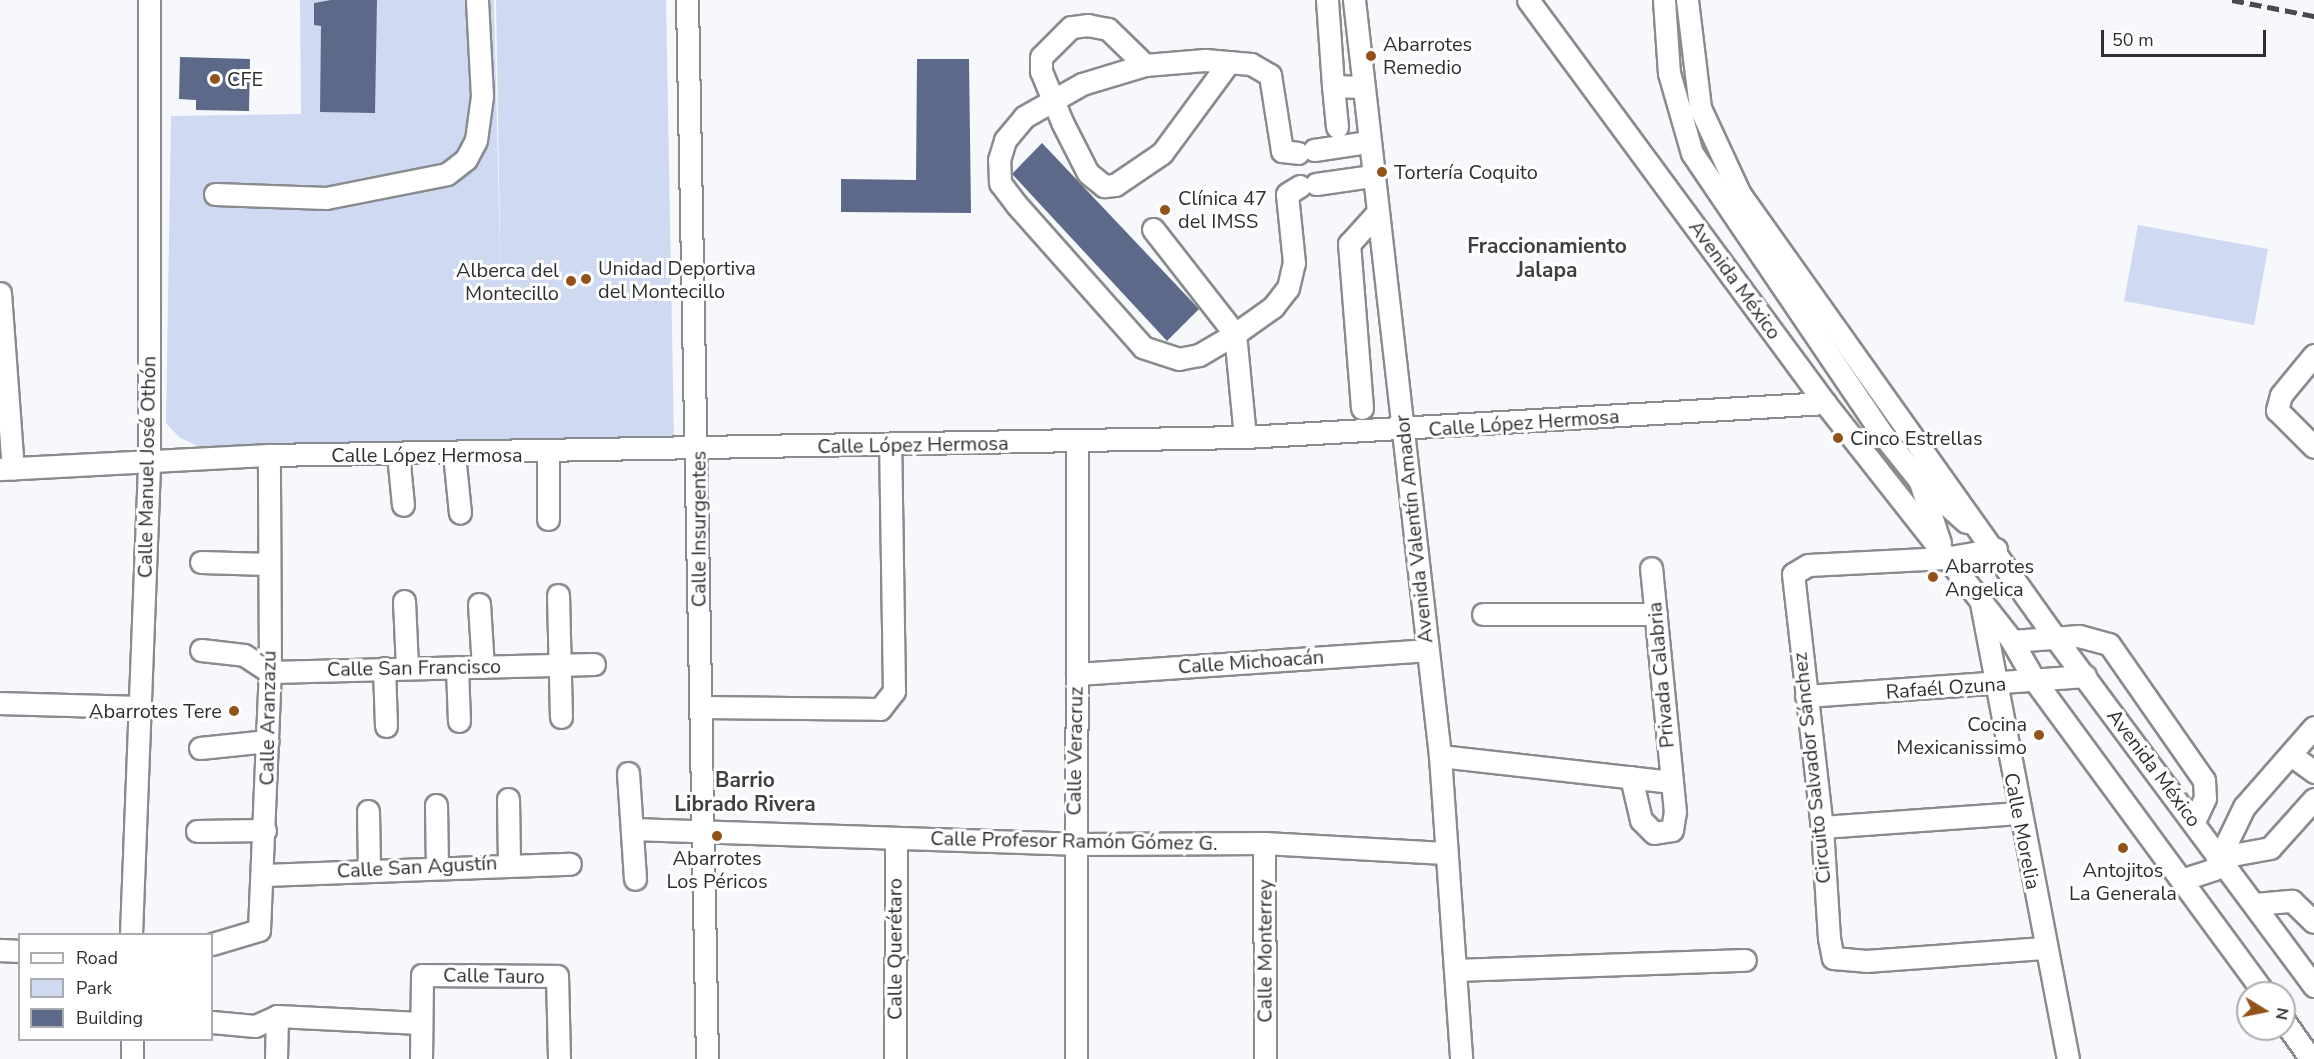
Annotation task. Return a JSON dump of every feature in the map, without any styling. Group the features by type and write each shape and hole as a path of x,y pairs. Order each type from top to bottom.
{"street":[{"name":"Calle Manuel José Othón","path":"131,933 149,465 148,0"},
{"path":"215,194 326,198 447,174 466,159 476,140 482,96 477,0"},
{"name":"Calle Insurgentes","path":"687,0 699,450 702,830 707,1059"},
{"path":"1327,0 1337,127"},
{"name":"Avenida Valentín Amador","path":"1354,0 1361,87 1404,431 1426,650 1440,756 1461,1059"},
{"name":"Avenida México","path":"1528,0 1825,403 2012,641 2035,681 2184,879 2256,981"},
{"name":"Avenida México","path":"1664,0 1669,74 1692,153 1883,435 1919,480 1996,549"},
{"name":"Avenida México","path":"1687,0 1700,108 1740,194 1996,549 2054,636 2221,857 2314,986"},
{"path":"1145,65 1108,29 1071,27 1041,57 1041,71 1088,173 1104,186 1114,185 1162,153 1229,62"},
{"path":"1368,142 1306,151 1282,151 1270,75 1251,64 1229,62 1145,65 1082,84 1024,117 1005,140 1000,183 1143,347 1160,357 1199,355 1273,307 1288,288 1294,263 1287,194 1308,185 1372,176"},
{"path":"1333,86 1361,87"},
{"path":"1362,408 1348,244 1377,213"},
{"path":"1153,230 1235,333 1245,437"},
{"path":"0,293 6,469"},
{"path":"2314,355 2281,395 2277,410 2314,447"},
{"name":"Calle López Hermosa","path":"6,469 149,465 269,456 548,454 1245,437 1404,431 1825,403"},
{"name":"Calle Veracruz","path":"1076,1059 1074,844 1077,442"},
{"path":"701,707 880,709 894,691 890,444"},
{"path":"398,454 404,505"},
{"path":"454,454 460,513"},
{"path":"548,454 548,519"},
{"name":"Calle Aranzazú","path":"213,944 259,930 264,874 270,672 269,456"},
{"name":"Avenida México","path":"1919,480 1946,558"},
{"name":"Circuito Salvador Sánchez","path":"1996,549 1946,558 1808,565 1793,574 1822,827 1833,958 1866,961 2044,948"},
{"path":"201,561 268,564"},
{"name":"Privada Calabria","path":"1631,777 1641,820 1654,833 1672,830 1652,568"},
{"path":"558,595 561,717"},
{"path":"404,601 407,667"},
{"name":"Calle Morelia","path":"1981,602 1993,685 2068,1059"},
{"path":"479,604 483,667"},
{"path":"1483,614 1656,614"},
{"path":"2012,641 2054,636 2095,638 2109,644 2204,780 2205,798 2194,822"},
{"path":"201,650 244,655 270,672"},
{"name":"Calle Michoacán","path":"1077,674 1426,650"},
{"name":"Calle San Francisco","path":"270,672 594,664"},
{"path":"384,668 386,726"},
{"path":"457,668 459,721"},
{"name":"Rafaél Ozuna","path":"1806,696 1993,685 2085,676"},
{"path":"0,703 141,707"},
{"path":"2184,879 2214,869 2244,807 2314,727"},
{"path":"200,748 268,741"},
{"path":"2290,755 2314,772"},
{"path":"1440,756 1670,782"},
{"path":"628,773 635,879"},
{"path":"508,799 509,863"},
{"path":"2221,857 2270,848 2314,799"},
{"path":"436,805 437,866"},
{"path":"368,811 369,870"},
{"path":"1822,827 2019,813"},
{"name":"Calle Profesor Ramón Gómez G.","path":"632,829 1074,844 1264,843 1446,853"},
{"path":"196,831 265,830"},
{"name":"Calle Querétaro","path":"895,1059 896,838"},
{"name":"Calle Monterrey","path":"1264,843 1265,1059"},
{"name":"Calle San Agustín","path":"264,874 509,863 570,864"},
{"path":"2254,904 2292,901 2314,922"},
{"path":"0,950 18,951"},
{"path":"1455,970 1745,960"},
{"name":"Calle Tauro","path":"420,1023 422,975 557,976 559,1059"},
{"path":"276,1059 277,1016"},
{"path":"213,1022 255,1026 277,1016 420,1023 421,1059"},
{"path":"2296,1038 2311,1059"},
{"path":"132,1041 132,1059"}],"green space":[{"path":"300,0 494,0 501,295 496,0 666,0 674,440 201,447 180,438 166,423 171,116 301,114"},
{"path":"2138,225 2268,249 2254,325 2124,301"}],"building":[{"path":"331,0 377,0 375,113 320,112 321,26 314,25 314,3"},
{"name":"CFE","path":"180,57 250,59 249,111 196,110 196,100 179,99"},
{"path":"917,59 969,59 971,213 841,212 841,179 916,180"},
{"path":"1042,143 1199,309 1167,341 1012,174"}],"railway":[{"path":"2232,0 2314,16"}],"place":[{"name":"Abarrotes Remedio","path":"1371,56"},
{"name":"CFE","path":"215,79"},
{"name":"Tortería Coquito","path":"1382,172"},
{"name":"Clínica 47 del IMSS","path":"1165,210"},
{"name":"Unidad Deportiva del Montecillo","path":"586,279"},
{"name":"Alberca del Montecillo","path":"571,281"},
{"name":"Cinco Estrellas","path":"1838,438"},
{"name":"Abarrotes Angelica","path":"1933,577"},
{"name":"Abarrotes Tere","path":"234,711"},
{"name":"Cocina Mexicanissimo","path":"2039,735"},
{"name":"Abarrotes Los Péricos","path":"717,836"},
{"name":"Antojitos La Generala","path":"2123,848"}],"district":[{"name":"Fraccionamiento Jalapa","path":"1547,258"},
{"name":"Barrio Librado Rivera","path":"745,792"}]}
